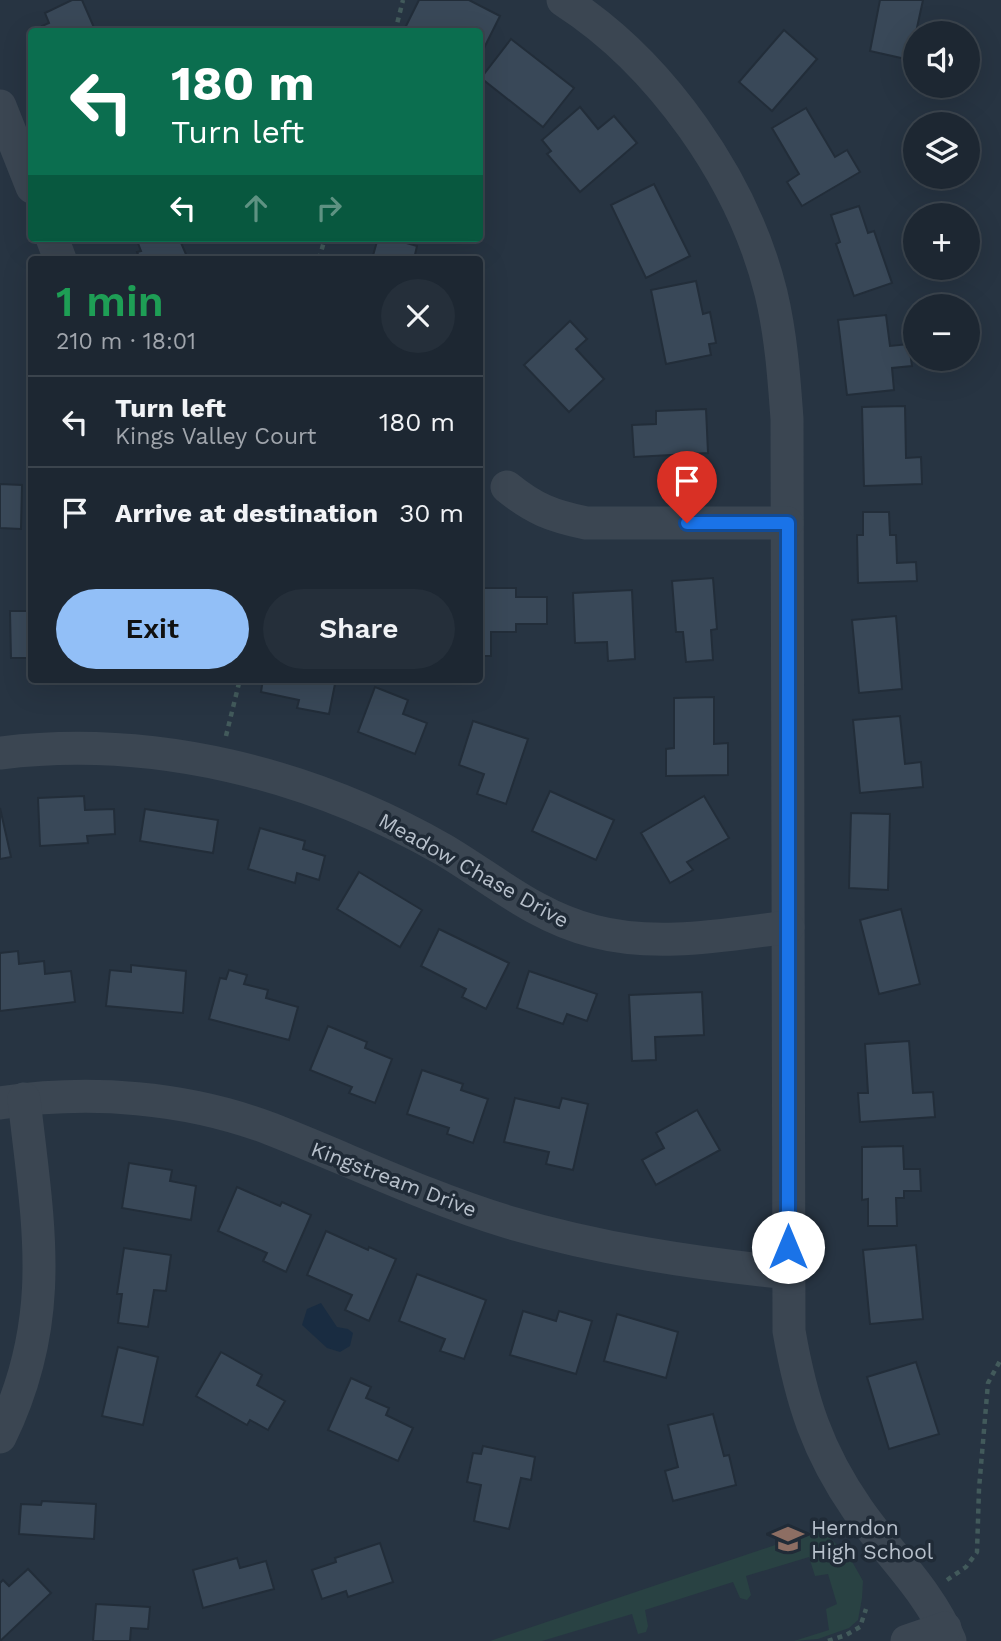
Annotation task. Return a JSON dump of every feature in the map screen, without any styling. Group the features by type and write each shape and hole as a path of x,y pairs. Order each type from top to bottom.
{"street":[{"path":"563,0 622,47 660,86 704,143 730,188 751,235 770,291 782,350 787,419 789,1331 797,1379 812,1426 831,1468 859,1511 922,1589 947,1635 906,1641"},
{"path":"0,106 28,177"},
{"path":"507,487 528,504 555,517 586,523 788,523"},
{"name":"Meadow Chase Drive","path":"0,753 86,749 154,753 248,770 316,790 384,818 446,852 552,917 592,931 634,939 677,940 788,927"},
{"name":"Kingstream Drive","path":"12,1101 116,1097 176,1104 270,1129 424,1194 508,1222 598,1245 696,1263 788,1273"},
{"path":"0,1437 27,1371 37,1322 41,1273 39,1235 12,1101"}],"path":[{"path":"396,28 403,0"},
{"path":"218,764 239,683"},
{"path":"947,1580 966,1567 977,1552 988,1383 1001,1359"},
{"path":"828,1641 860,1628 866,1609"}],"green space":[{"path":"820,1528 850,1558 863,1581 858,1620 849,1628 818,1639 794,1641 829,1630 826,1609 837,1604 828,1574 815,1576 809,1557 746,1576 751,1595 747,1600 740,1598 733,1582 645,1610 648,1626 646,1632 638,1634 632,1614 542,1641 490,1641 793,1539"}],"water":[{"path":"321,1303 337,1327 353,1333 350,1346 340,1352 327,1348 302,1325 307,1309"}],"building":[{"path":"72,0 82,0 94,28 43,28 49,23 45,13"},
{"path":"419,0 469,0 500,16 483,50 483,28 405,28"},
{"path":"880,0 923,0 918,21 903,21 903,58 870,51"},
{"path":"784,30 817,59 772,111 739,82"},
{"path":"511,39 574,88 543,127 483,80 483,75"},
{"path":"580,107 598,129 614,116 637,143 580,192 547,154 551,151 542,140"},
{"path":"806,108 835,157 847,150 860,172 802,206 787,182 799,174 772,128"},
{"path":"654,184 690,256 646,278 611,205"},
{"path":"859,206 868,233 874,231 892,283 854,296 836,244 840,242 831,215"},
{"path":"138,242 181,242 187,256 139,256 137,252 141,251"},
{"path":"377,242 403,242 417,246 415,256 373,256"},
{"path":"696,281 703,314 710,312 716,343 709,344 711,355 666,364 651,290"},
{"path":"886,315 890,346 903,345 903,367 892,368 894,390 847,395 838,320"},
{"path":"570,321 587,339 576,349 604,379 569,412 524,365"},
{"path":"905,406 906,458 921,457 922,484 864,486 862,407"},
{"path":"706,409 708,453 634,457 632,425 656,424 656,411"},
{"path":"0,484 22,485 21,529 0,528"},
{"path":"863,512 889,512 890,535 896,535 897,563 916,562 917,581 858,583 857,535 863,535"},
{"path":"713,578 717,629 711,630 713,660 686,662 683,632 676,632 672,581"},
{"path":"483,588 516,588 516,597 547,597 547,624 516,624 516,632 491,632 491,656 483,656"},
{"path":"632,590 635,659 608,661 607,642 575,643 573,593"},
{"path":"10,611 28,611 28,658 11,658"},
{"path":"896,616 902,689 859,693 852,620"},
{"path":"262,683 335,683 329,714 297,708 299,700 261,692"},
{"path":"375,687 408,700 403,714 427,723 415,754 358,732"},
{"path":"714,697 714,744 728,743 728,775 666,776 666,749 674,748 674,698"},
{"path":"900,716 905,764 921,762 923,787 860,793 853,720"},
{"path":"473,721 528,739 506,804 477,794 484,774 459,765"},
{"path":"550,791 614,820 596,860 532,831"},
{"path":"84,796 85,810 114,809 115,834 87,836 88,843 40,846 38,798"},
{"path":"704,796 729,838 687,862 693,870 670,883 641,833"},
{"path":"0,808 11,857 0,859"},
{"path":"145,809 218,820 213,853 140,841"},
{"path":"851,813 890,814 888,890 849,888"},
{"path":"260,828 305,841 303,849 325,856 319,880 297,873 295,883 248,869"},
{"path":"359,872 422,910 400,947 337,909"},
{"path":"901,909 920,984 879,994 860,920"},
{"path":"439,929 509,963 486,1009 462,997 466,989 421,966"},
{"path":"18,951 19,964 44,961 45,974 71,971 75,1002 0,1011 0,953"},
{"path":"131,965 186,971 183,1013 106,1006 110,970 131,972"},
{"path":"229,970 247,975 244,984 268,990 266,998 298,1007 289,1040 209,1019 220,978 226,979"},
{"path":"529,971 597,994 587,1021 567,1014 563,1024 517,1008"},
{"path":"702,992 704,1035 655,1037 656,1060 632,1061 629,995"},
{"path":"328,1026 367,1042 365,1048 392,1059 375,1103 349,1093 352,1087 310,1070"},
{"path":"909,1041 913,1093 933,1092 935,1117 860,1122 858,1093 868,1093 865,1044"},
{"path":"422,1070 463,1084 461,1090 488,1099 473,1143 447,1134 449,1128 407,1114"},
{"path":"515,1098 559,1108 562,1098 588,1104 573,1170 546,1164 549,1152 504,1142"},
{"path":"697,1110 720,1150 656,1185 642,1160 664,1148 656,1133"},
{"path":"903,1146 904,1169 920,1169 921,1191 904,1191 904,1198 896,1198 897,1226 868,1226 868,1199 862,1200 862,1147"},
{"path":"129,1163 172,1170 170,1181 196,1186 191,1220 122,1208"},
{"path":"237,1187 280,1206 282,1202 311,1215 286,1272 263,1261 267,1253 218,1231"},
{"path":"326,1231 396,1259 369,1321 345,1310 352,1295 307,1275"},
{"path":"916,1245 923,1319 870,1324 863,1250"},
{"path":"124,1248 171,1255 166,1291 154,1290 148,1327 118,1323 122,1294 117,1294"},
{"path":"417,1274 486,1300 464,1359 440,1351 445,1339 399,1321"},
{"path":"523,1311 556,1321 559,1311 592,1321 576,1374 510,1355"},
{"path":"617,1314 678,1332 666,1378 604,1361"},
{"path":"118,1347 158,1357 143,1425 102,1416"},
{"path":"221,1352 262,1375 257,1385 285,1401 268,1430 250,1420 247,1425 196,1396"},
{"path":"916,1362 939,1434 889,1449 867,1377"},
{"path":"351,1378 371,1387 366,1398 389,1408 386,1415 413,1428 398,1461 328,1430"},
{"path":"713,1414 724,1456 729,1455 736,1485 673,1501 665,1471 678,1467 668,1425"},
{"path":"483,1446 535,1457 531,1480 521,1478 509,1529 474,1521 481,1485 467,1482 473,1453 481,1454"},
{"path":"42,1501 96,1504 94,1539 19,1534 21,1504 41,1505"},
{"path":"380,1543 393,1582 348,1597 346,1591 322,1599 312,1570 336,1562 335,1558"},
{"path":"237,1558 240,1568 266,1561 274,1589 203,1608 193,1570"},
{"path":"28,1569 51,1593 0,1641 0,1583 3,1580 9,1586"},
{"path":"96,1604 150,1607 148,1629 131,1628 130,1641 93,1641"}],"place":[{"name":"Herndon High School","path":"788,1539"}],"route":[{"path":"687,523 788,523 788,1247"}]}
